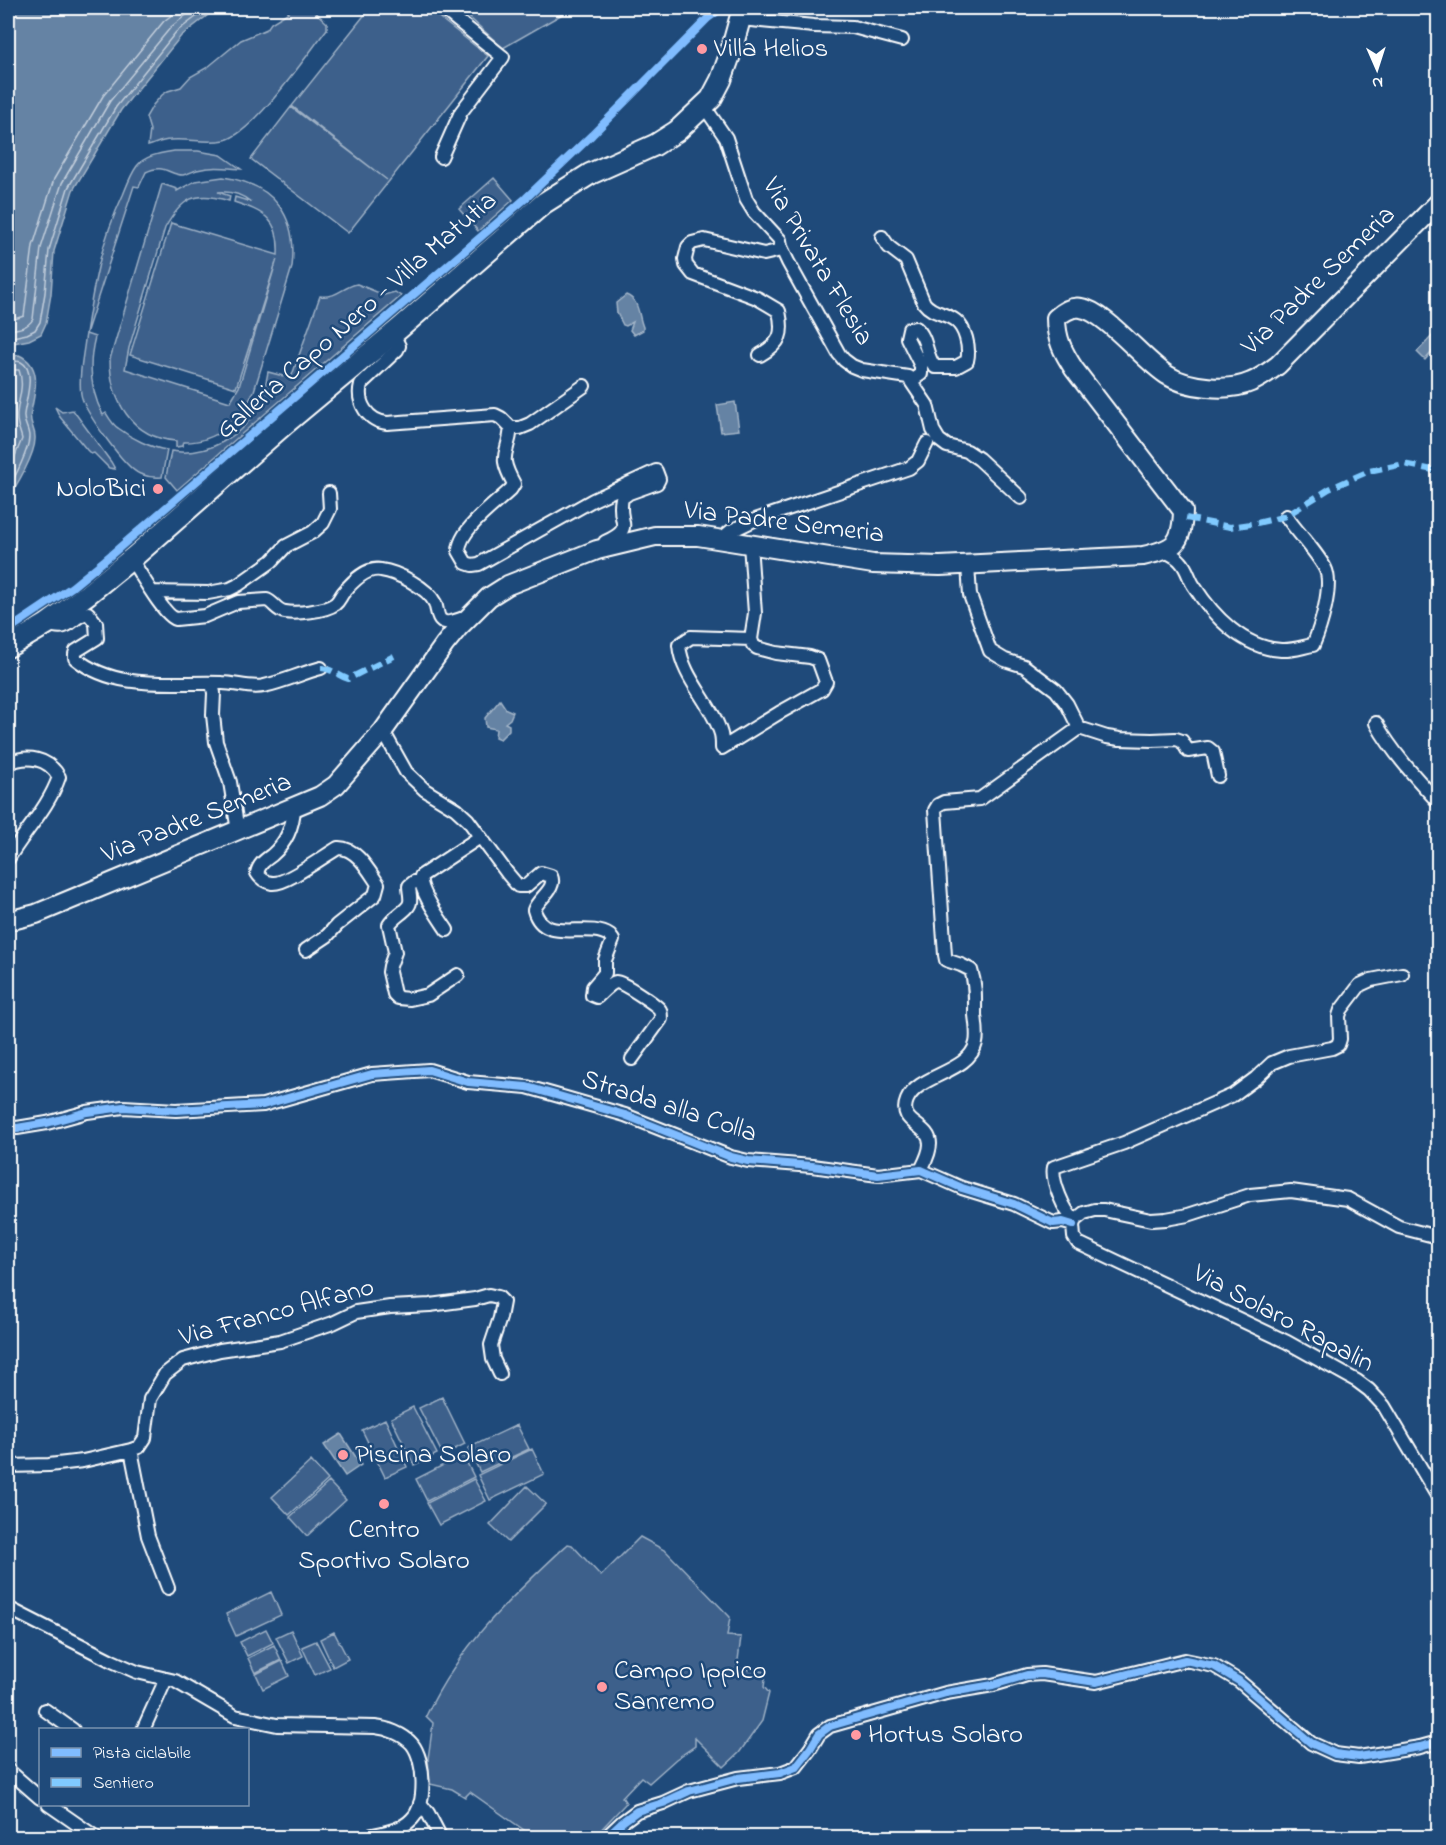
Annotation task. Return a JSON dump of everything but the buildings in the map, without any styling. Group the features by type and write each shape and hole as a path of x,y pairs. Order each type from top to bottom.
{"main road":[{"path":"8,648 47,624 88,594 172,525 286,423 544,203 590,174 666,139 711,99 750,13"},
{"name":"Via Padre Semeria","path":"8,921 36,914 320,796 336,785 383,731 445,644 489,597 508,585 597,550 655,536 698,536 873,564 940,566 1143,556 1166,551 1178,540 1183,530 1183,512 1069,361 1056,332 1056,318 1067,309 1080,308 1098,315 1167,375 1185,384 1214,388 1250,383 1278,365 1438,203"}],"street":[{"path":"441,157 461,112 503,57 442,8"},
{"path":"750,13 814,26 853,27 902,40"},
{"name":"Via Privata Flesia","path":"704,106 726,138 746,200 760,220 780,240 781,247 839,354 852,366 862,370 908,377 911,381"},
{"path":"882,237 889,247 906,260 928,308 953,318 965,333 969,355 967,361 956,367 935,367 931,362 921,332 916,328 909,330 907,338 921,366 921,374 911,381 927,405 933,430 946,446 967,451 979,459 1021,498"},
{"path":"760,355 773,347 783,328 779,311 757,298 693,274 686,265 686,253 692,243 704,240 764,254 777,251 781,247"},
{"path":"393,334 399,346 397,350 360,384 359,391 363,408 378,422 395,423 495,415 511,428 520,428 530,424 584,386"},
{"path":"511,428 503,461 514,484 461,538 459,551 466,563 479,564 593,500 656,471 659,478 657,483 629,493 622,498 624,528 620,535 602,543 597,550"},
{"path":"720,540 730,531 752,520 901,472 918,461 927,443"},
{"path":"152,592 208,593 230,589 238,585 272,561 286,546 313,532 322,523 330,509 329,493"},
{"path":"1166,551 1181,562 1194,586 1223,624 1269,649 1284,650 1313,645 1320,628 1329,587 1327,570 1286,516"},
{"path":"750,544 755,613 751,639 753,645 776,653 818,660 826,682 822,689 779,712 722,748 721,734 689,674 679,645 691,637 751,639"},
{"path":"131,559 152,592 172,618 176,619 205,616 238,602 267,600 284,612 326,609 335,604 361,576 370,570 380,569 396,573 431,597 435,602 440,620 449,622 469,617"},
{"path":"968,565 970,595 990,651 1005,660 1024,666 1056,690 1067,704 1079,728 1120,739 1176,739 1182,741 1188,751 1208,748 1213,752 1218,776"},
{"path":"47,624 57,628 65,627 88,613 96,623 97,638 76,651 75,658 98,673 135,681 262,687 321,668"},
{"path":"212,683 216,742 230,782 238,831"},
{"path":"1376,723 1394,750 1438,802"},
{"path":"1079,728 988,795 980,799 944,802 935,810 945,955 946,960 970,970 974,981 976,1043 969,1055 955,1067 918,1086 908,1096 905,1107 906,1116 926,1132 930,1142 921,1170 962,1188 1014,1204 1053,1222 1074,1222 1084,1213 1104,1210 1151,1220 1166,1219 1188,1215 1250,1195 1291,1191 1348,1199 1399,1227 1438,1237"},
{"path":"383,731 406,772 425,790 456,808 468,820 518,885 526,886 541,873 551,876 552,883 534,910 546,927 554,930 593,930 610,936 613,940 605,960 604,973 593,987 592,995 597,997 614,982 619,982 657,1007 661,1015 661,1019 632,1059"},
{"path":"8,763 20,758 39,761 54,769 58,777 48,800 19,840 8,860"},
{"path":"294,808 293,825 274,852 259,865 256,873 260,877 270,883 285,881 338,848 343,848 354,853 378,884 375,895 337,925 327,936 306,950"},
{"path":"447,930 420,881 421,876 480,837"},
{"path":"420,881 409,886 408,908 394,918 389,925 395,949 389,972 394,994 404,999 428,995 458,975"},
{"name":"Via Solaro Rapalin","path":"1402,974 1371,980 1360,985 1341,1010 1338,1045 1289,1056 1272,1063 1233,1095 1124,1143 1071,1160 1054,1167 1053,1170 1055,1183 1069,1216 1074,1222 1074,1237 1078,1243 1287,1341 1357,1381 1369,1390 1383,1406 1438,1497"},
{"name":"Strada alla Colla","path":"8,1127 17,1128 47,1123 87,1112 123,1107 176,1110 263,1105 372,1074 429,1070 468,1082 527,1087 626,1115 731,1158 878,1175 921,1170"},
{"name":"Via Franco Alfano","path":"131,1450 139,1447 145,1438 150,1399 165,1374 183,1360 220,1350 280,1341 333,1323 357,1312 390,1306 430,1305 489,1295 498,1297 503,1302 491,1345 493,1359 500,1374"},
{"path":"8,1466 83,1461 131,1450 147,1536 168,1588"},
{"path":"8,1608 112,1661 137,1671 175,1681 235,1716 277,1725 375,1727 397,1733 412,1744 420,1763 422,1775 420,1803 413,1819 399,1827 360,1838"},
{"path":"605,1838 637,1811 663,1803 688,1791 738,1778 780,1773 796,1767 819,1734 830,1726 946,1693 993,1685 1027,1675 1042,1674 1096,1682 1185,1660 1214,1666 1239,1681 1311,1743 1335,1754 1359,1757 1438,1742"},
{"path":"144,1728 166,1679"},
{"path":"45,1710 70,1728"},
{"path":"8,1770 39,1797"},
{"path":"420,1803 441,1838"},
{"path":"51,1806 97,1838"}],"shaded area":[{"path":"290,8 311,8 327,23 327,29 279,92 251,123 225,140 167,140 148,146 150,130 146,117 162,95 181,87 190,77 208,67 241,40 267,29 271,23 289,12"},
{"path":"370,8 427,8 488,56 348,233 251,159 291,107 387,180 292,106"},
{"path":"459,8 573,8 503,48"},
{"path":"174,151 198,151 221,155 241,169 208,168 183,175 162,169 146,172 139,187 134,186 86,334 94,284 108,231 131,176 144,159"},
{"path":"223,177 241,181 269,195 279,206 291,232 292,267 249,402 235,420 217,434 207,439 183,442 182,446 176,447 176,441 147,433 126,414 114,389 110,359 162,184 177,189 177,191 195,181","holes":["218,192 243,197 251,202 235,197 234,202 254,209 268,219 276,233 278,255 171,223 130,355 236,388 277,259 239,387 230,402 125,369 129,348 165,228 177,210 191,199 207,196 229,201 230,196"]},
{"path":"494,178 513,200 478,231 459,209"},
{"path":"357,284 384,295 395,292 401,296 177,490 166,477 171,451 197,451 223,442 234,435 253,415 260,403 268,372 291,378 320,296 336,294"},
{"path":"86,334 95,337 91,357 92,377 95,396 103,415 106,413 116,427 135,439 167,450 162,477 148,477 140,474 125,461 106,438 83,402 80,374"},
{"path":"55,407 62,412 73,410 115,469 109,468 94,453 91,454 87,450 60,417"},
{"path":"442,1397 465,1444 443,1455 419,1408"},
{"path":"413,1407 437,1454 414,1465 391,1418"},
{"path":"385,1419 407,1467 385,1477 362,1430"},
{"path":"517,1425 529,1449 480,1472 468,1448"},
{"path":"532,1449 544,1474 490,1500 478,1475"},
{"path":"463,1455 474,1477 427,1501 416,1479"},
{"path":"311,1461 328,1480 289,1515 272,1497"},
{"path":"474,1479 486,1501 439,1525 427,1503"},
{"path":"329,1482 346,1500 307,1536 290,1517"},
{"path":"527,1486 546,1504 508,1542 490,1525"},
{"name":"Campo Ippico Sanremo","path":"640,1537 666,1551 730,1617 727,1636 741,1637 737,1668 766,1672 764,1687 769,1693 762,1721 739,1753 724,1767 695,1738 695,1746 649,1783 641,1777 622,1797 626,1803 594,1837 534,1837 470,1792 465,1797 452,1789 430,1784 428,1759 433,1723 426,1716 455,1666 488,1623 568,1544 572,1545 601,1576"},
{"path":"271,1592 281,1615 236,1636 226,1614"},
{"path":"266,1629 273,1643 247,1656 240,1642"},
{"path":"291,1630 303,1656 289,1663 276,1637"},
{"path":"334,1632 348,1659 333,1667 320,1639"},
{"path":"316,1641 330,1668 315,1675 302,1647"},
{"path":"274,1645 281,1660 255,1673 248,1658"},
{"path":"282,1661 289,1676 263,1689 256,1674"}],"water":[{"path":"8,8 217,8 181,36 121,110 73,190 54,251 51,294 46,323 41,334 29,340 8,344"},
{"path":"626,295 631,297 636,304 643,327 643,330 634,335 630,330 633,322 626,326 623,325 617,313 616,303"},
{"path":"1433,335 1438,340 1438,345 1425,360 1417,352"},
{"path":"19,355 32,366 36,380 30,416 35,439 29,461 8,497 8,357"},
{"path":"735,402 739,430 721,432 717,405"},
{"path":"500,700 506,709 513,712 505,723 509,725 509,730 500,739 495,737 496,729 486,727 485,718"},
{"name":"Piscina Solaro","path":"341,1434 361,1465 345,1476 324,1445"}],"marked path":[{"path":"1186,518 1230,527 1257,523 1286,516 1329,489 1369,471 1404,464 1438,471"},
{"path":"321,668 348,679 394,656"}],"cycle path":[{"name":"Galleria Capo Nero - Villa Matutia","path":"8,630 72,587 105,560 526,198 708,18 722,8"},
{"path":"8,1127 17,1128 47,1123 87,1112 123,1107 176,1110 263,1105 372,1074 429,1070 468,1082 527,1087 552,1094 625,1115 731,1157 748,1161 812,1166 878,1175 921,1170 962,1188 1014,1204 1053,1223 1063,1222 1073,1225"},
{"path":"605,1838 637,1811 663,1803 689,1791 738,1778 780,1773 796,1767 819,1734 830,1726 946,1693 993,1685 1027,1675 1042,1674 1096,1682 1185,1660 1214,1666 1239,1681 1311,1743 1335,1754 1359,1757 1438,1742"}],"place":[{"name":"Villa Helios","path":"702,49"},
{"name":"NoloBici","path":"158,489"},
{"name":"Piscina Solaro","path":"343,1455"},
{"name":"Centro Sportivo Solaro","path":"384,1504"},
{"name":"Campo Ippico Sanremo","path":"602,1687"},
{"name":"Hortus Solaro","path":"856,1735"}]}
